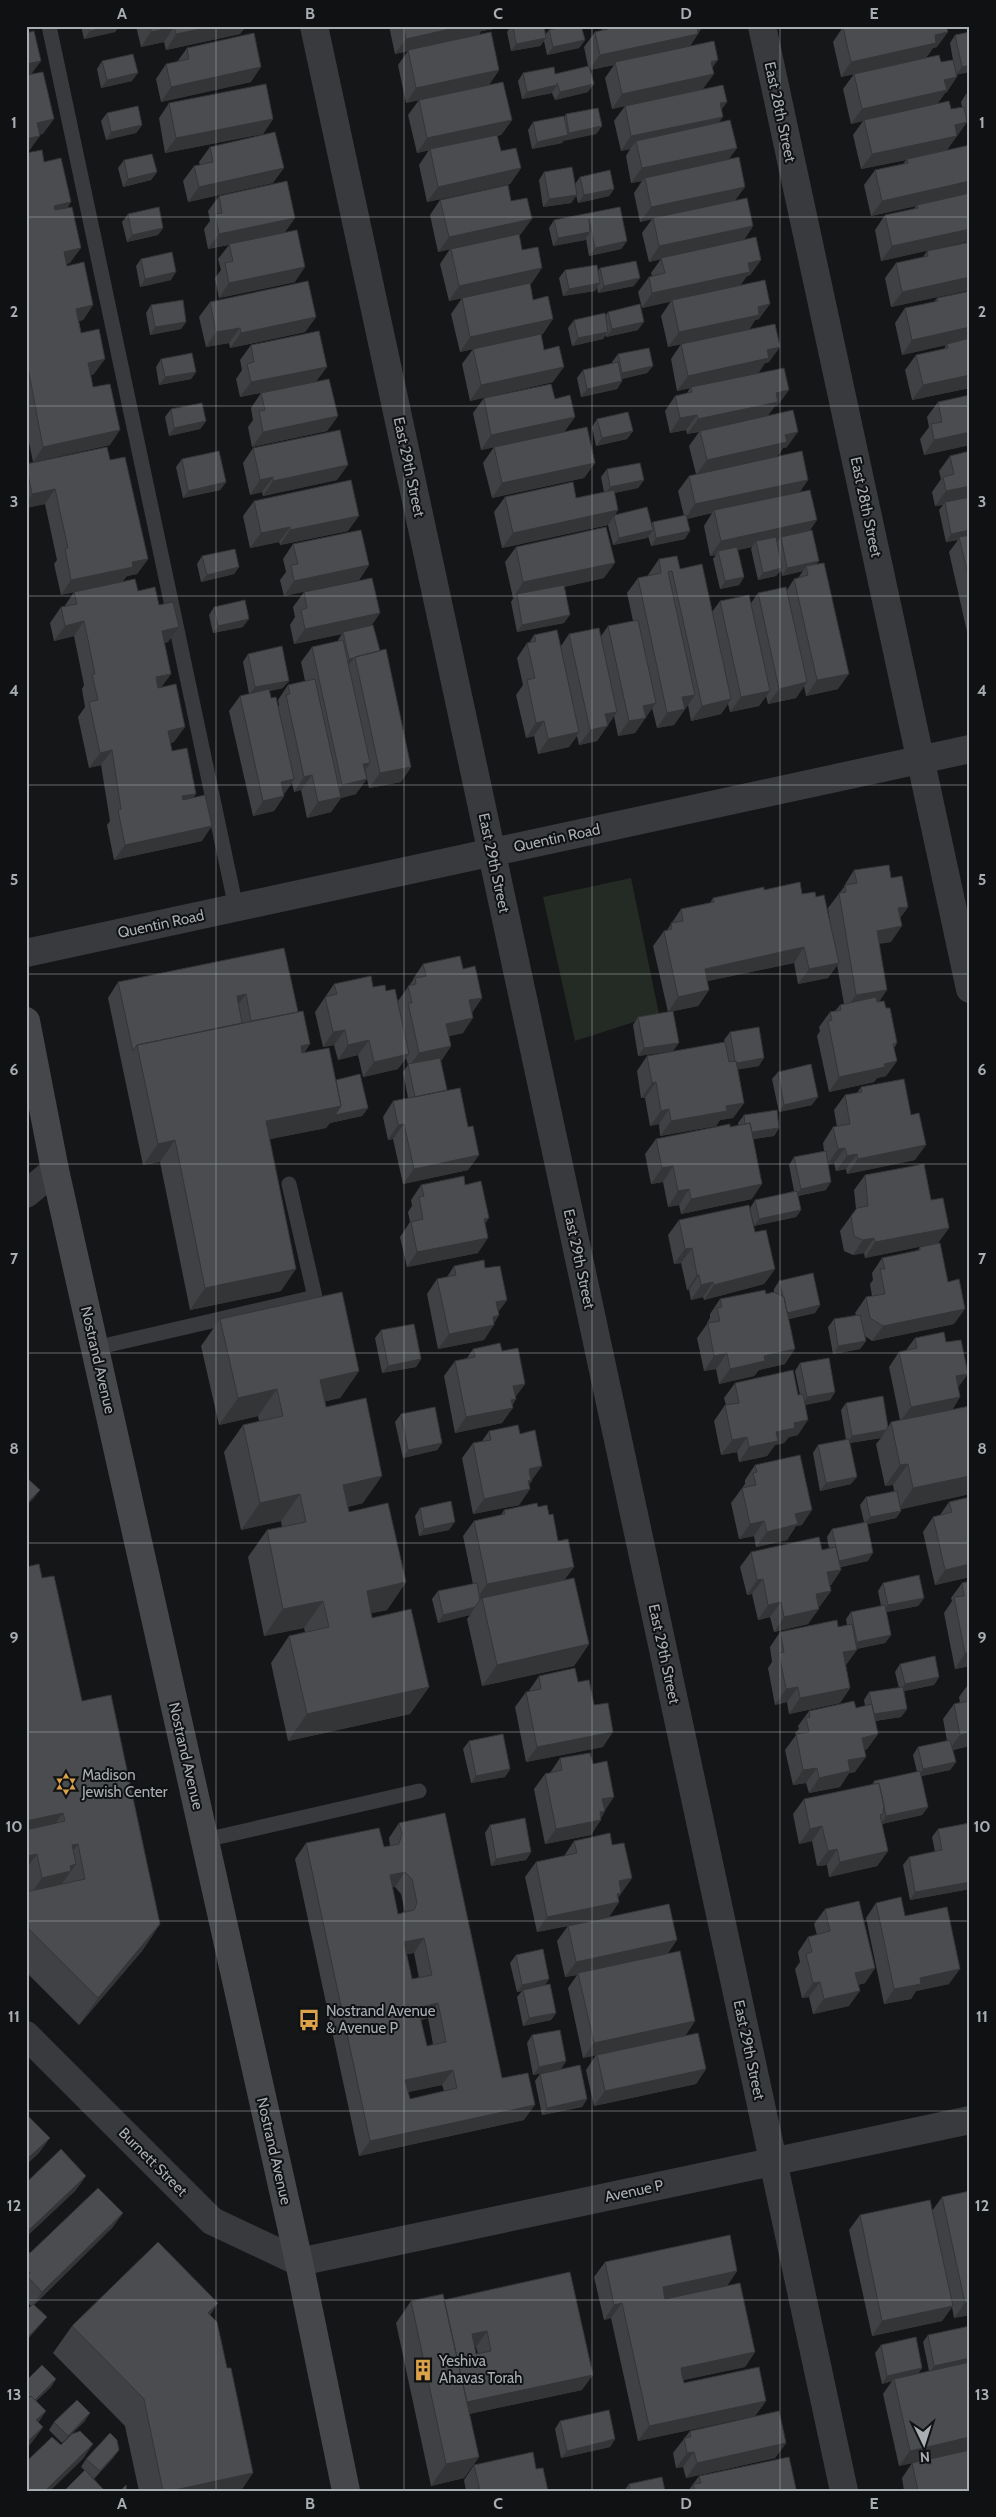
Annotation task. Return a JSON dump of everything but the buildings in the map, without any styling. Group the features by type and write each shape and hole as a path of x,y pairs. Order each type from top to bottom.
{"main road":[{"name":"Nostrand Avenue","path":"26,1020 55,1170 299,2262 346,2491"}],"street":[{"name":"East 29th Street","path":"314,26 844,2491"},
{"name":"East 28th Street","path":"762,26 970,989"},
{"name":"Quentin Road","path":"26,953 970,749"},
{"path":"26,1194 55,1170"},
{"name":"Burnett Street","path":"26,2035 212,2221 299,2262"},
{"name":"Avenue P","path":"299,2262 970,2120"}],"lane":[{"path":"50,26 236,908"},
{"path":"95,1348 316,1297 289,1184"},
{"path":"205,1840 419,1791"}],"shaded area":[{"path":"631,878 659,1014 575,1041 543,897"}],"place":[{"name":"Madison Jewish Center","path":"66,1784"},
{"name":"Nostrand Avenue & Avenue P","path":"309,2020"},
{"name":"Yeshiva Ahavas Torah","path":"423,2370"}]}
